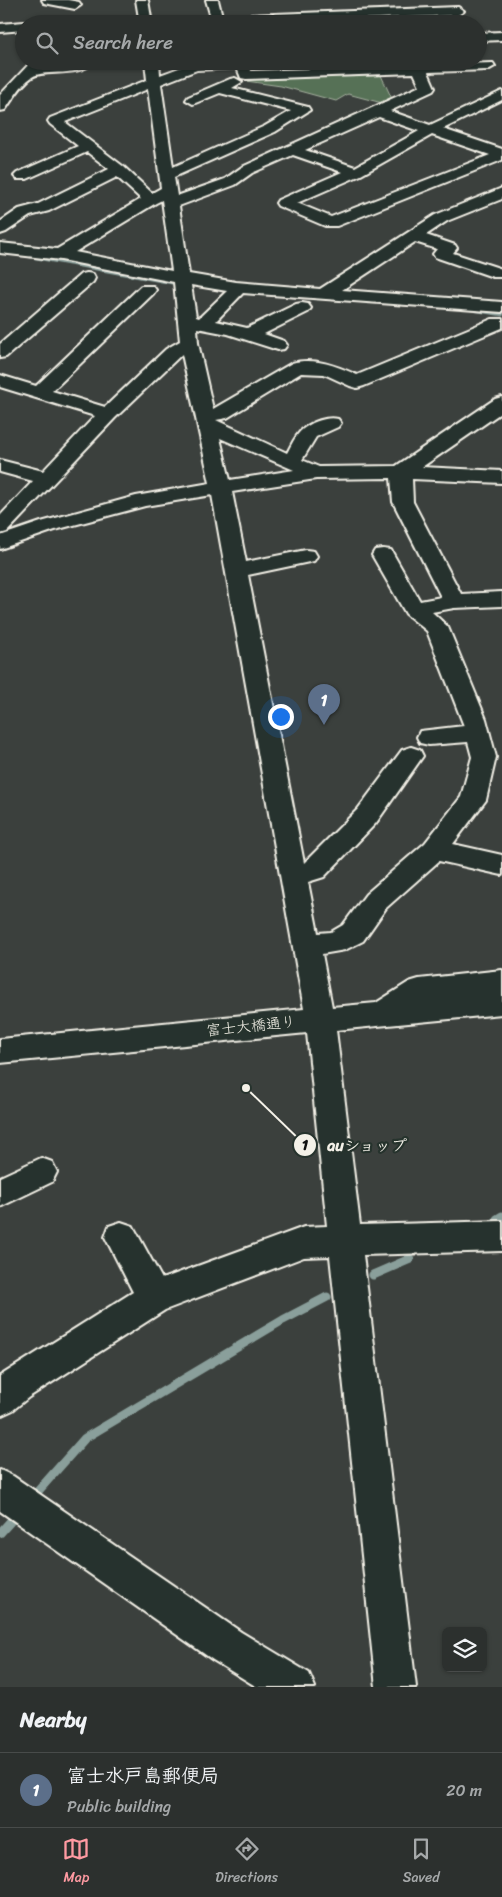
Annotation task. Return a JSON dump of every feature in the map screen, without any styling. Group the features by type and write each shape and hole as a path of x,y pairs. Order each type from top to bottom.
{"street":[{"path":"48,0 78,2 69,15"},
{"path":"142,0 144,15"},
{"path":"212,0 215,15"},
{"path":"332,0 338,14"},
{"path":"393,0 399,13"},
{"path":"318,15 399,13 455,5"},
{"path":"0,28 15,27"},
{"path":"487,37 502,36"},
{"path":"487,64 496,81"},
{"path":"0,106 7,95 31,72 49,70"},
{"path":"154,70 158,118 183,287 196,322"},
{"path":"151,200 119,170 55,121 185,70"},
{"path":"193,100 239,80 243,70"},
{"path":"169,190 230,182 247,170 378,112 428,88 420,70"},
{"path":"431,70 496,81"},
{"path":"496,81 430,130 356,172 284,203 331,223 497,153 502,142"},
{"path":"0,87 17,85"},
{"path":"59,255 303,110 220,89"},
{"path":"378,112 497,153"},
{"path":"22,176 87,147"},
{"path":"292,150 356,172"},
{"path":"0,229 26,212 43,208 119,170"},
{"path":"324,294 441,218 502,193"},
{"path":"413,236 449,248 441,254 500,272"},
{"path":"0,248 59,255 183,287"},
{"path":"456,303 474,287 487,284 500,272"},
{"path":"0,354 95,279 69,275"},
{"path":"125,284 147,290 183,287 456,303 500,315"},
{"path":"39,393 147,290"},
{"path":"236,291 196,322 189,343 208,421 221,487 320,1019 396,1687"},
{"path":"250,334 302,308"},
{"path":"208,421 298,367 327,369 357,382 500,315"},
{"path":"196,322 250,334 278,346"},
{"path":"0,528 108,414 172,353 189,343"},
{"path":"0,381 108,414"},
{"path":"400,472 502,403"},
{"path":"208,421 291,462 316,472"},
{"path":"291,462 309,433 331,423"},
{"path":"0,466 46,478"},
{"path":"0,543 48,526 143,500 316,472 400,472 502,477"},
{"path":"400,472 403,502 454,601"},
{"path":"305,945 335,942 353,932 376,901 434,850 473,800 484,757 474,719 437,627 414,609 383,555"},
{"path":"236,572 306,556"},
{"path":"414,609 454,601 502,598"},
{"path":"429,737 478,733"},
{"path":"293,875 315,870 367,816 410,756"},
{"path":"434,850 502,865"},
{"path":"378,1014 419,990 502,981"},
{"name":"富士大橋通り","path":"0,1051 502,1002"},
{"path":"378,1014 419,1024 502,1020"},
{"path":"0,1192 41,1172"},
{"path":"0,1398 17,1385 154,1298 304,1242 502,1236"},
{"path":"121,1238 154,1298"},
{"path":"0,1489 227,1646 295,1687"}],"green space":[{"path":"379,71 393,101 386,104 348,94 336,101 281,86 246,81 256,76"}],"waterway":[{"path":"30,256 182,284"},
{"path":"471,309 502,314"},
{"path":"497,1219 502,1216"},
{"path":"373,1275 410,1259"},
{"path":"31,1499 85,1438 283,1320 327,1297"},
{"path":"0,1533 18,1513"}],"place":[{"name":"富士水戸島郵便局","path":"324,725"},
{"name":"auショップ","path":"246,1088"}]}
